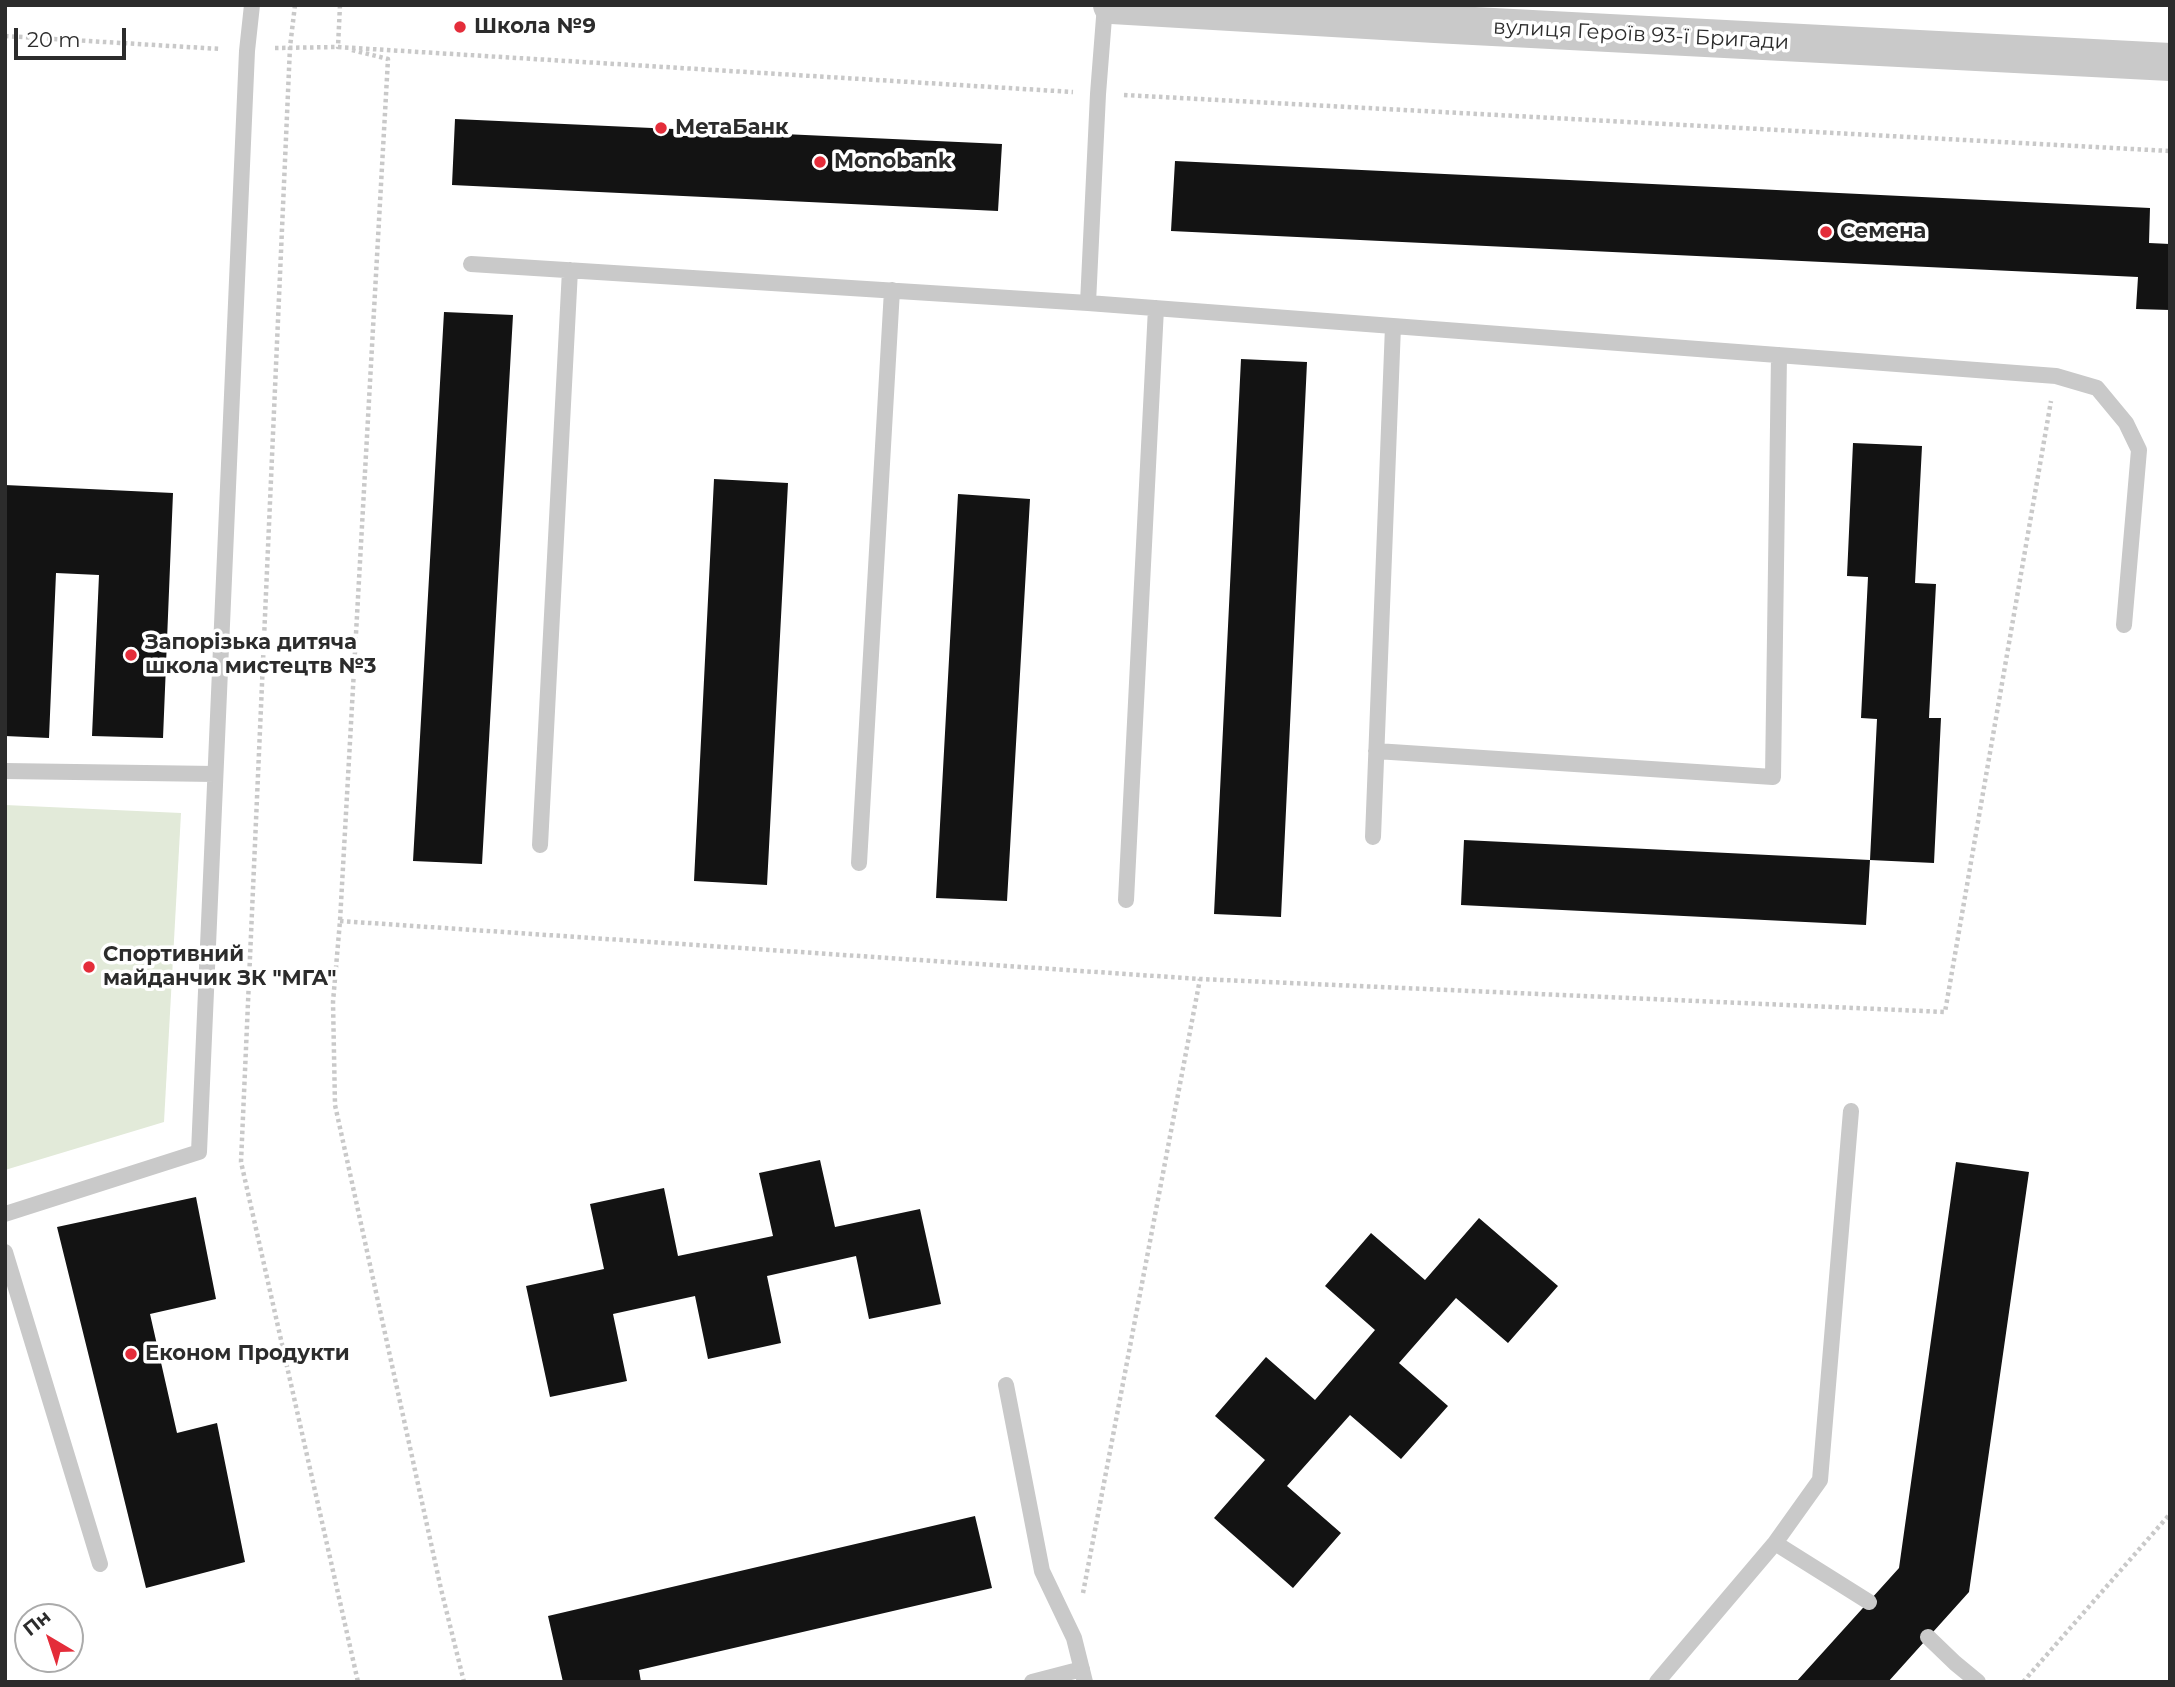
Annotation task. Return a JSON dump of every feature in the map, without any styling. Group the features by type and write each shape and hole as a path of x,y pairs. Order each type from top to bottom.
{"street":[{"name":"вулиця Героїв 93-ї Бригади","path":"1112,5 1435,15 2170,62"}],"lane":[{"path":"7,1213 199,1152 247,51 252,5"},
{"path":"1088,303 1105,5"},
{"path":"471,264 1088,303 2056,376 2097,388 2126,423 2139,450 2124,625"},
{"path":"540,845 570,270"},
{"path":"859,863 892,290"},
{"path":"1126,900 1156,308"},
{"path":"1373,837 1393,326"},
{"path":"1376,751 1773,777 1779,355"},
{"path":"5,771 215,774"},
{"path":"1657,1682 1775,1543 1820,1480 1852,1111"},
{"path":"5,1252 100,1564"},
{"path":"1006,1385 1042,1571 1074,1639 1083,1675 1032,1682"},
{"path":"1775,1543 1869,1602"},
{"path":"1928,1637 1978,1682"}],"path":[{"path":"295,5 290,47 241,1162 358,1682"},
{"path":"338,47 340,5"},
{"path":"5,36 247,51 290,47 338,47 1098,94 2170,151"},
{"path":"338,47 388,59 340,921 332,1002 335,1105 441,1589 464,1682"},
{"path":"340,921 1200,979 1945,1012 2056,376"},
{"path":"1074,1639 1200,979"},
{"path":"2023,1682 2170,1514"}],"green space":[{"name":"Спортивний майданчик ЗК \"МГА\"","path":"5,805 181,813 164,1122 5,1170"}],"building":[{"path":"455,119 1002,144 998,211 452,185"},
{"path":"1175,161 2150,208 2149,243 2170,244 2170,310 2136,309 2138,277 1171,231"},
{"path":"444,312 513,315 482,864 413,861"},
{"path":"1241,359 1307,362 1281,917 1214,914"},
{"path":"1853,443 1922,446 1915,583 1936,584 1929,718 1941,718 1934,863 1870,860 1877,719 1861,718 1868,577 1847,576"},
{"path":"714,479 788,483 767,885 694,881"},
{"name":"Запорізька дитяча школа мистецтв №3","path":"5,485 173,493 163,738 92,736 99,575 56,573 49,738 5,736"},
{"path":"958,494 1030,499 1007,901 936,898"},
{"path":"1464,840 1870,860 1866,925 1461,905"},
{"path":"820,1160 835,1227 920,1209 941,1304 869,1319 856,1256 767,1276 781,1343 708,1359 695,1296 613,1314 627,1381 550,1397 526,1286 604,1269 590,1204 664,1188 678,1256 773,1236 759,1173"},
{"path":"1956,1162 2029,1172 1969,1592 1888,1682 1796,1682 1899,1568"},
{"path":"196,1197 216,1299 150,1314 177,1433 217,1423 245,1562 146,1588 57,1227"},
{"path":"1479,1218 1558,1286 1508,1343 1456,1298 1399,1363 1448,1406 1401,1459 1350,1415 1287,1486 1341,1533 1293,1588 1214,1518 1265,1460 1215,1416 1266,1357 1315,1400 1375,1330 1325,1286 1371,1233 1425,1280"},
{"path":"975,1516 992,1588 639,1670 641,1682 563,1682 548,1616"}],"place":[{"name":"Школа №9","path":"460,27"},
{"name":"МетаБанк","path":"661,128"},
{"name":"Monobank","path":"820,162"},
{"name":"Семена","path":"1826,232"},
{"name":"Запорізька дитяча школа мистецтв №3","path":"131,655"},
{"name":"Спортивний майданчик ЗК \"МГА\"","path":"89,967"},
{"name":"Економ Продукти","path":"131,1354"}]}
